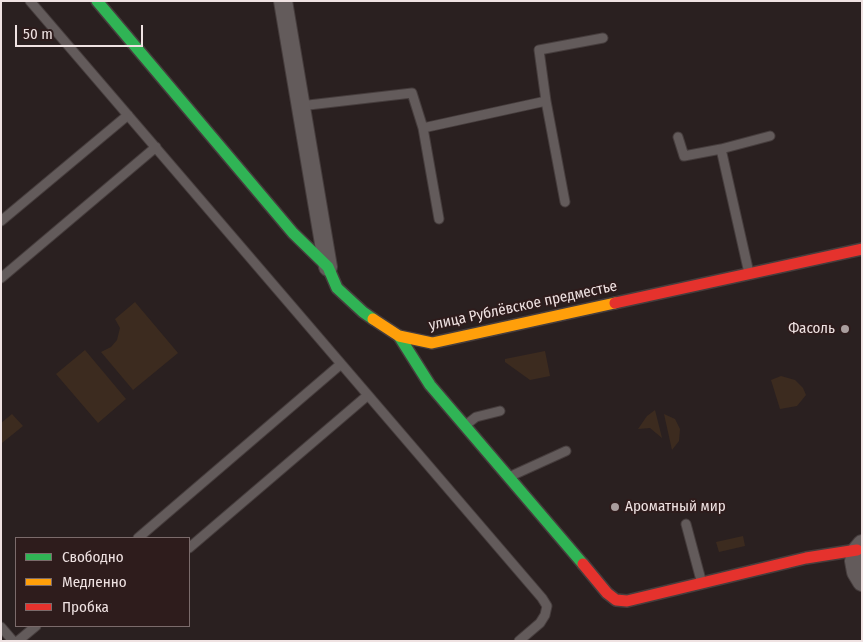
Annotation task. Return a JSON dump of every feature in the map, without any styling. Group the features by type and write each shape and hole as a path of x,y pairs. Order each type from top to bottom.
{"street":[{"name":"улица Рублёвское предместье","path":"97,1 292,233 328,267 337,288 363,312 399,336 432,343 861,251"},
{"path":"283,1 328,267"},
{"path":"399,336 430,385 606,593 616,600 627,601 859,547"},
{"path":"859,547 854,561 856,572 862,582"}],"lane":[{"path":"30,1 542,598 547,606 545,616 540,623 519,641"},
{"path":"565,202 546,100 540,50 602,38"},
{"path":"300,106 412,93 423,128 438,219"},
{"path":"423,128 546,100"},
{"path":"1,221 128,115"},
{"path":"678,137 684,156 721,149 770,136"},
{"path":"1,278 156,147"},
{"path":"721,149 749,274"},
{"path":"139,537 342,364"},
{"path":"190,547 368,395"},
{"path":"465,426 476,417 500,411"},
{"path":"508,477 566,451"},
{"path":"686,524 702,583"},
{"path":"1,627 13,641"},
{"path":"18,641 35,627"}],"shaded area":[{"path":"135,302 178,353 133,390 101,352 111,347 117,340 120,328 115,319"},
{"path":"85,350 126,399 98,423 56,374"},
{"path":"545,351 550,376 530,380 505,362 505,359"},
{"path":"781,376 795,380 803,388 806,395 797,406 780,409 771,380"},
{"path":"655,410 662,438 650,428 638,429 647,416"},
{"path":"12,414 23,426 2,443 1,423"},
{"path":"664,414 675,419 680,429 679,441 672,450"},
{"path":"743,536 745,546 719,552 716,542"}],"traffic: fast":[{"path":"97,1 293,233 328,267 337,288 373,319"},
{"path":"399,336 430,385 583,564"}],"traffic: slow":[{"path":"373,319 399,336 432,343 615,303"}],"traffic: jam":[{"path":"615,303 862,249"},
{"path":"583,564 607,593 616,600 627,601 806,558 857,550"}],"place":[{"name":"Фасоль","path":"845,329"},
{"name":"Ароматный мир","path":"615,507"}]}
